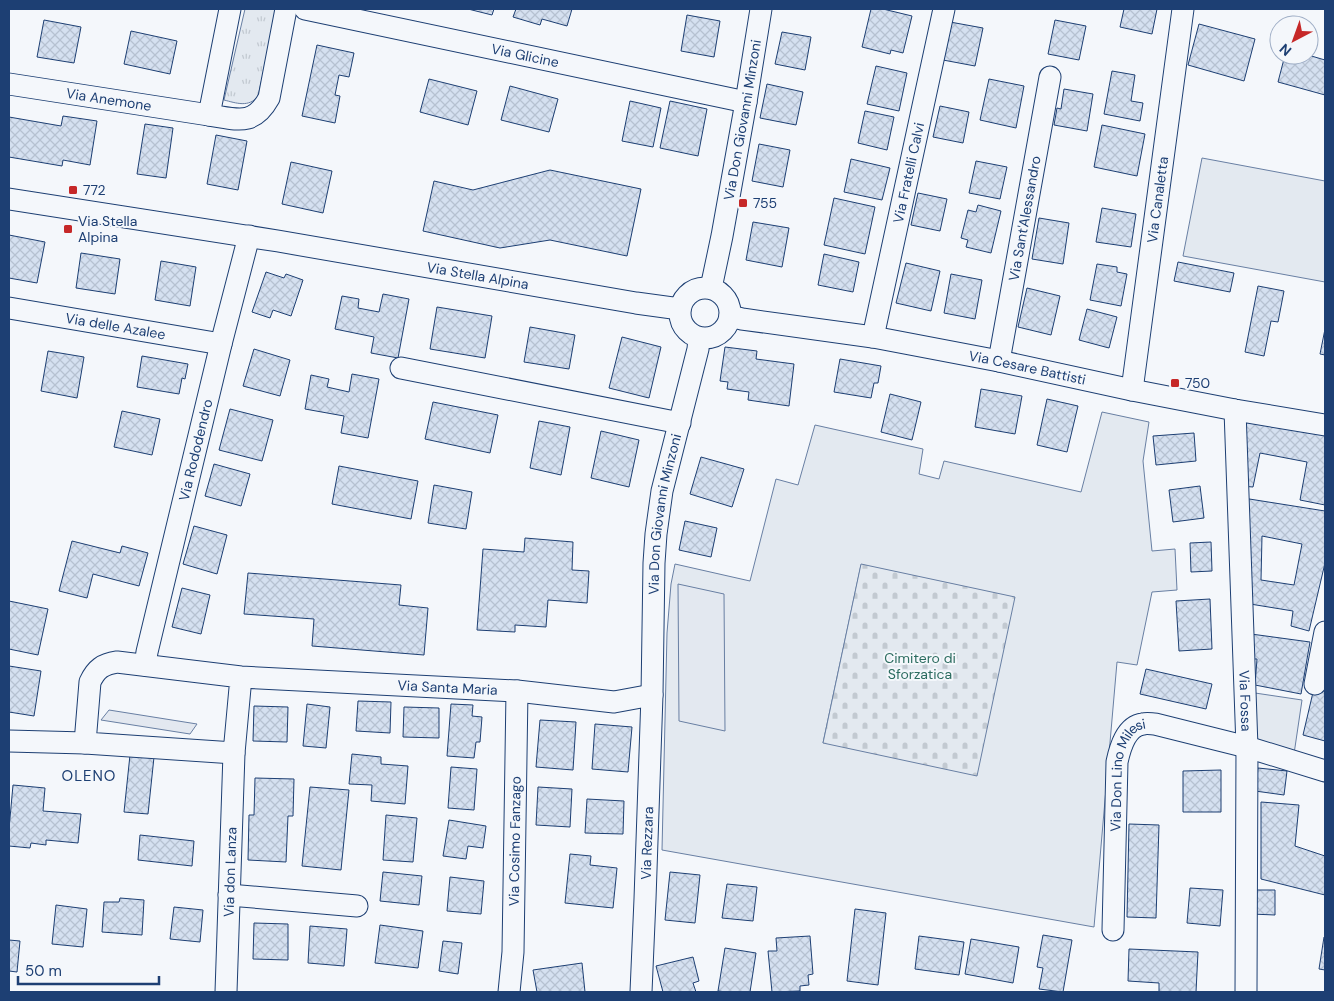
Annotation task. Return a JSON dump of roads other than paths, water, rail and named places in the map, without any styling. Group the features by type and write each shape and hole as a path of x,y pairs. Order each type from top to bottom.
{"street":[{"path":"209,115 230,9"},
{"name":"Via Anemone","path":"9,84 209,115 243,119 252,117 262,109 270,93 286,9"},
{"name":"Via Glicine","path":"305,9 746,102"},
{"name":"Via Don Giovanni Minzoni","path":"711,288 722,236 761,9"},
{"name":"Via Fratelli Calvi","path":"872,336 944,9"},
{"name":"Via Canaletta","path":"1132,390 1183,9"},
{"name":"Via Sant'Alessandro","path":"999,360 1050,77"},
{"name":"Via Stella Alpina","path":"9,198 249,236 636,304 680,309"},
{"name":"Via Rododendro","path":"145,665 221,344 249,236"},
{"path":"711,288 721,293 727,300 730,316 724,330 717,336 699,338 683,326 680,318 680,309 687,295 694,290 711,288"},
{"name":"Via delle Azalee","path":"9,308 221,344"},
{"name":"Via Cesare Battisti","path":"730,316 872,336 999,360 1132,390 1325,425"},
{"name":"Via Don Giovanni Minzoni","path":"652,695 656,534 662,491 698,349 699,338"},
{"path":"401,368 680,423"},
{"name":"Via Fossa","path":"1235,410 1247,747 1246,992"},
{"path":"1315,684 1325,632"},
{"name":"Via Santa Maria","path":"85,743 89,686 96,671 112,663 124,662 241,677 517,691 614,702 652,695"},
{"name":"Via don Lanza","path":"226,992 234,753 241,677"},
{"name":"Via Cosimo Fanzago","path":"509,992 513,952 517,691"},
{"name":"Via Rezzara","path":"641,992 652,695"},
{"name":"Via Don Lino Milesi","path":"1113,930 1116,770 1121,746 1129,733 1137,726 1156,724 1247,747 1325,771"},
{"path":"9,741 85,743 234,753"},
{"path":"229,895 358,906"}],"place":[{"name":"772","path":"73,190"},
{"name":"755","path":"743,203"},
{"name":"Via Stella Alpina","path":"68,229"},
{"name":"750","path":"1175,383"}],"district":[{"name":"OLENO","path":"89,776"}],"park label":[{"name":"Cimitero di Sforzatica","path":"920,666"}]}
